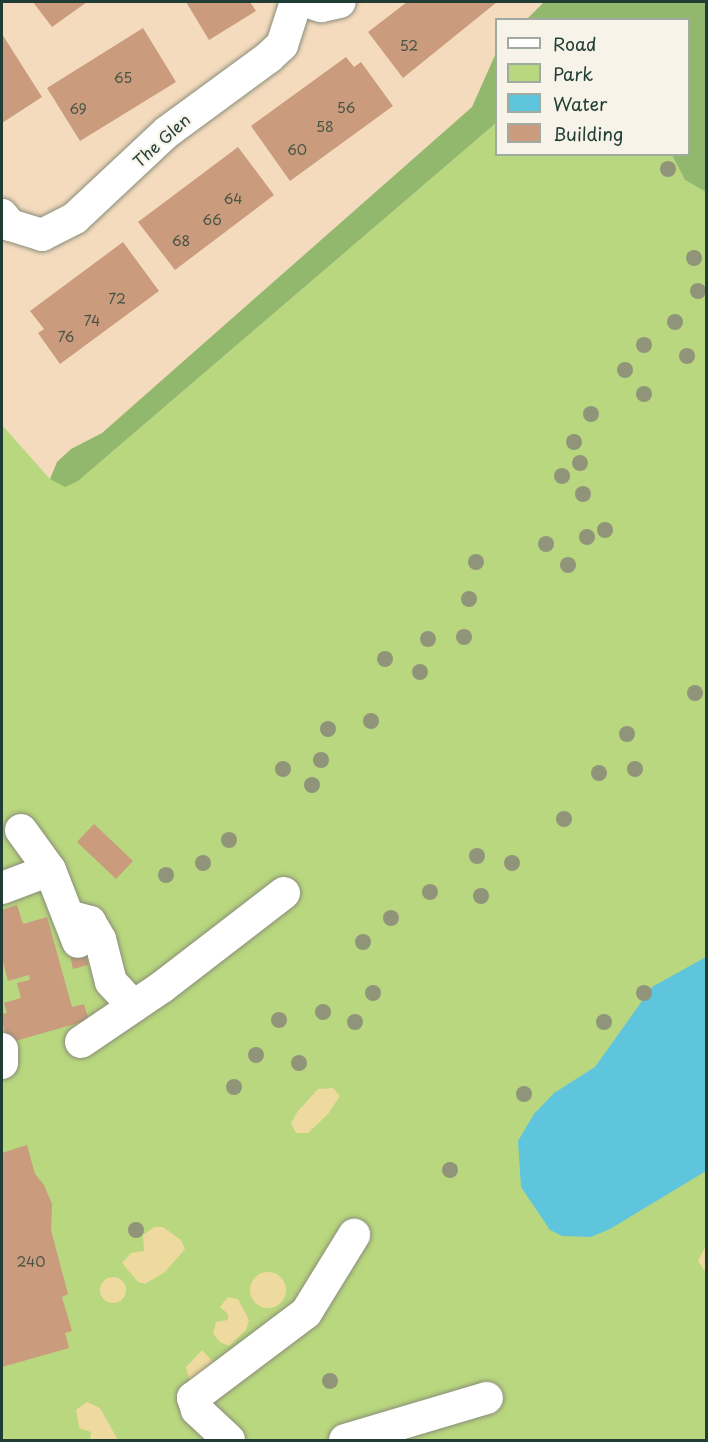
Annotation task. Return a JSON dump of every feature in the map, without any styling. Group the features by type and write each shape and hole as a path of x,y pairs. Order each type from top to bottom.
{"street":[{"name":"The Glen","path":"2,215 10,225 42,235 75,218 167,132 282,45 296,2"},
{"path":"308,2 321,6 340,2"},
{"path":"21,830 50,870 73,929 90,922 100,939 111,982 134,1006"},
{"path":"2,888 50,870"},
{"path":"81,1042 134,1006 284,893"},
{"path":"2,1049 2,1063"},
{"path":"229,1440 197,1410 193,1398 306,1312 354,1235"},
{"path":"345,1440 487,1398"}],"green space":[{"path":"544,2 706,2 706,192 685,180 673,156 690,156 690,18 528,18"},
{"path":"495,55 495,124 78,481 65,487 50,479 57,462 71,449 102,433 472,107"},
{"path":"495,124 495,156 673,156 685,180 706,192 706,1440 2,1440 2,425 50,479 78,481"}],"sand":[{"path":"333,1088 340,1096 328,1114 308,1133 296,1133 291,1123 298,1111 318,1089"},
{"path":"154,1227 163,1227 181,1240 185,1249 165,1272 145,1284 138,1282 122,1263 131,1253 144,1251 143,1235"},
{"path":"706,1246 706,1273 698,1261"},
{"path":"268,1272 281,1277 286,1290 281,1303 268,1308 255,1303 250,1290 255,1277"},
{"path":"113,1277 122,1281 126,1290 122,1299 113,1303 104,1299 100,1290 104,1281"},
{"path":"228,1297 238,1299 249,1320 246,1330 229,1346 220,1342 213,1334 216,1322 228,1320 228,1314 220,1307"},
{"path":"202,1350 214,1363 195,1380 189,1378 186,1367"},
{"path":"87,1402 100,1408 118,1440 90,1440 91,1432 79,1428 76,1410"}],"water":[{"path":"706,957 706,1171 610,1229 591,1237 562,1236 550,1230 521,1187 518,1141 534,1114 554,1093 595,1067 652,987"}],"building":[{"path":"33,2 87,2 52,27"},
{"path":"186,2 250,2 256,11 209,40"},
{"path":"407,2 497,2 403,78 368,32"},
{"path":"143,28 176,82 80,141 47,88"},
{"path":"2,34 42,97 2,123"},
{"path":"346,57 354,67 361,62 393,106 290,181 251,126"},
{"path":"238,147 274,195 175,270 138,222"},
{"path":"123,242 159,291 60,364 38,333 44,329 30,311"},
{"path":"94,824 133,861 116,879 77,842"},
{"path":"17,905 23,924 47,917 72,1007 84,1004 89,1020 8,1043 2,1021 2,1014 7,1013 4,1003 21,998 17,983 30,980 29,975 8,981 2,958 2,910"},
{"path":"84,947 88,965 73,969 69,950"},
{"path":"27,1145 35,1174 44,1185 52,1204 51,1230 68,1294 62,1297 72,1331 65,1333 69,1348 2,1367 2,1153"}]}
